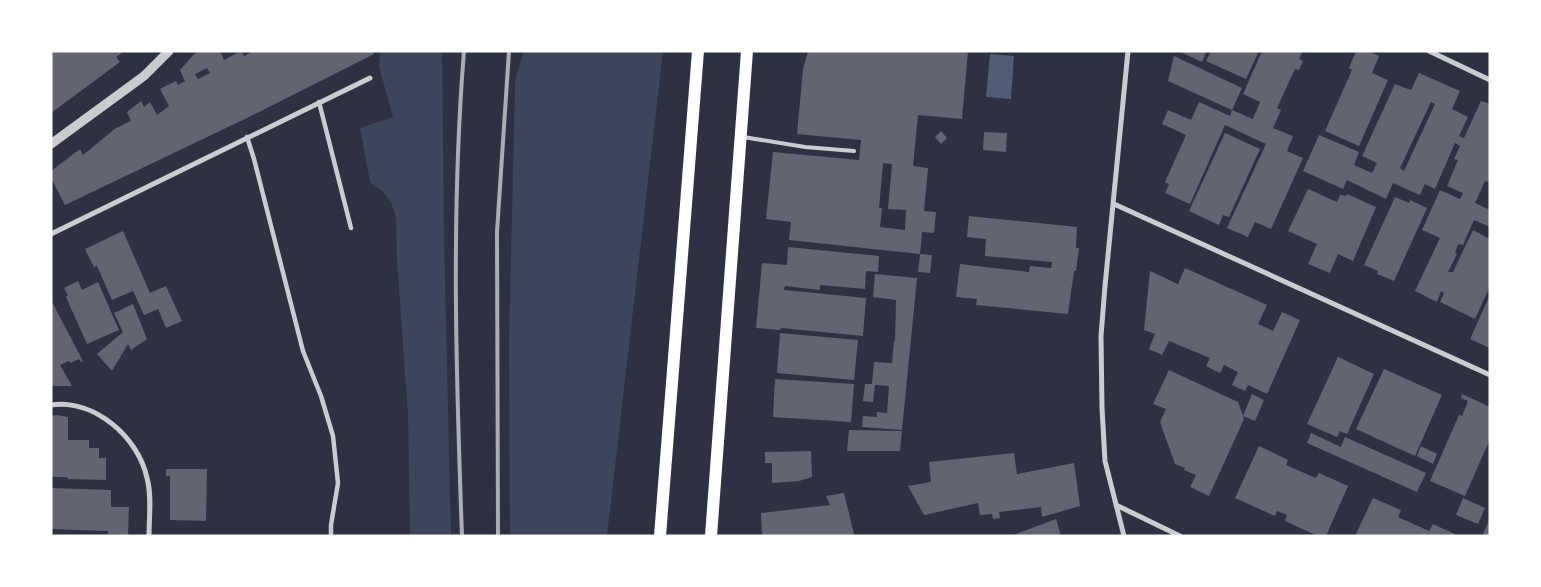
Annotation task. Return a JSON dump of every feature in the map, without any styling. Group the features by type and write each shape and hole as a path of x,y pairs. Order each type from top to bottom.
{"main road":[{"path":"660,536 698,51"},
{"path":"711,536 726,310 747,51"}],"street":[{"path":"51,144 144,76 169,51"},
{"path":"1124,536 1106,461 1102,408 1101,336 1128,51"},
{"path":"1429,51 1490,80"},
{"path":"51,234 370,78"},
{"path":"319,102 351,228"},
{"path":"247,137 303,351 321,396 333,436 338,483 331,536"},
{"path":"1114,204 1490,375"},
{"path":"51,405 78,406 95,412 134,446 142,459 148,479 149,536"},
{"path":"1116,505 1180,536"}],"lane":[{"path":"741,136 805,147 854,152"}],"shaded area":[{"path":"380,51 442,51 451,536 410,536 408,415 397,261 396,218 391,202 382,191 370,182 360,128 393,117 379,67"},
{"path":"524,51 663,51 607,536 510,536 509,339 515,87"},
{"path":"990,54 1014,56 1011,99 986,97"}],"building":[{"path":"51,51 125,51 116,57 120,62 51,113"},
{"path":"197,51 220,51 224,60 241,51 244,56 254,51 374,51 374,54 251,116 65,205 51,178 51,171 80,149 83,155 116,128 131,121 127,112 141,101 144,107 150,102 157,115 169,106 160,89 176,81 178,85 185,81 180,70","holes":["207,68 210,73 198,79 195,74"]},
{"path":"808,51 968,51 962,119 918,115 913,166 928,168 924,211 936,212 934,233 922,232 920,254 789,240 791,222 766,219 773,152 859,160 861,140 797,134 803,69","holes":["883,163 892,164 888,209 906,210 905,230 880,227 882,208 879,208"]},
{"path":"1178,51 1207,51 1202,62"},
{"path":"1211,51 1259,51 1246,79 1206,61"},
{"path":"1262,51 1303,51 1299,59 1303,61 1299,70 1295,69 1277,108 1281,110 1273,128 1293,136 1287,151 1303,158 1271,229 1255,222 1248,237 1227,228 1266,144 1225,125 1190,204 1165,193 1169,184 1165,182 1186,135 1162,124 1168,110 1191,120 1199,102 1230,116 1232,110 1253,119 1260,102 1243,94"},
{"path":"1356,51 1368,51 1379,56 1372,73 1388,80 1359,146 1325,131 1352,70 1349,68"},
{"path":"1174,56 1242,88 1232,110 1168,81"},
{"path":"1419,73 1460,91 1452,109 1468,117 1459,136 1464,138 1481,101 1490,104 1490,178 1488,182 1485,181 1475,203 1490,210 1490,227 1474,220 1463,245 1458,244 1455,253 1457,254 1448,272 1453,272 1473,230 1490,239 1490,286 1475,319 1440,302 1444,293 1441,291 1437,302 1415,291 1440,238 1422,230 1440,190 1460,199 1463,193 1447,186 1458,160 1454,159 1460,146 1455,143 1435,189 1425,184 1420,195 1393,183 1386,199 1347,180 1343,189 1303,171 1319,135 1359,152 1354,165 1372,173 1377,163 1362,156 1395,84 1411,90","holes":["1431,102 1435,104 1404,171 1400,168"]},
{"path":"941,131 947,138 941,144 935,137"},
{"path":"984,132 1007,133 1006,152 983,150"},
{"path":"1225,133 1260,149 1229,217 1223,215 1219,225 1189,211"},
{"path":"1308,189 1337,202 1340,195 1346,196 1347,194 1376,207 1353,261 1338,254 1330,273 1308,264 1317,244 1288,231"},
{"path":"1395,197 1409,203 1410,200 1427,208 1394,281 1377,274 1378,271 1364,265"},
{"path":"969,216 1077,227 1076,248 1079,248 1068,314 976,305 977,299 956,297 960,264 1029,272 1030,266 1051,268 1052,262 985,256 986,239 967,237"},
{"path":"123,231 150,293 166,286 182,321 166,328 158,309 144,315 133,291 112,300 97,266 94,267 85,249"},
{"path":"788,247 879,256 878,272 866,271 865,289 820,285 820,290 785,286 784,290 866,298 863,336 781,328 780,330 756,328 762,263 787,265"},
{"path":"920,254 932,255 930,273 918,272"},
{"path":"1185,268 1267,305 1258,324 1273,331 1282,312 1300,320 1267,394 1248,385 1245,391 1232,385 1238,372 1224,365 1220,373 1206,366 1210,358 1169,341 1162,355 1149,349 1155,334 1144,330 1150,271 1178,284"},
{"path":"875,274 917,278 902,430 862,427 863,416 877,417 877,412 887,413 889,386 875,385 873,402 863,401 865,384 872,384 874,362 892,363 895,341 896,300 873,297"},
{"path":"78,281 82,290 98,282 119,330 87,344 66,297 68,295 64,288"},
{"path":"1490,295 1490,348 1470,339"},
{"path":"51,300 83,361 81,362 79,359 60,365 72,386 51,386"},
{"path":"133,304 147,339 131,350 128,344 112,371 97,354 123,332 114,313"},
{"path":"780,333 858,340 854,380 777,373"},
{"path":"1338,357 1374,374 1347,434 1340,431 1337,437 1307,424"},
{"path":"1384,369 1442,395 1415,456 1356,429"},
{"path":"1169,370 1238,402 1244,419 1209,496 1190,487 1196,475 1175,464 1160,422 1166,409 1153,404"},
{"path":"775,379 854,384 851,422 773,417"},
{"path":"1252,394 1264,400 1255,421 1243,416"},
{"path":"1462,394 1490,407 1490,439 1465,496 1430,481 1459,415 1462,416 1468,401 1461,398"},
{"path":"51,416 68,417 68,440 89,440 89,448 99,448 99,458 106,458 106,480 51,477"},
{"path":"849,430 902,431 900,451 847,451"},
{"path":"1311,433 1341,447 1345,437 1426,473 1417,492 1307,443"},
{"path":"1259,446 1288,460 1286,465 1316,478 1319,473 1348,486 1326,536 1318,536 1285,521 1287,515 1277,511 1275,516 1235,498"},
{"path":"1421,446 1437,454 1433,464 1417,456"},
{"path":"811,451 812,477 799,481 772,483 772,463 765,463 765,452"},
{"path":"1014,453 1017,474 1074,463 1080,506 1042,517 1041,507 999,512 1000,518 993,519 992,514 980,515 978,503 924,515 908,486 931,482 929,462"},
{"path":"166,469 207,469 206,521 170,520 170,476 166,476"},
{"path":"51,488 111,490 111,507 129,507 128,535 108,534 108,531 51,529"},
{"path":"844,493 854,534 851,536 762,536 761,513 830,505 826,496"},
{"path":"1373,498 1401,510 1398,517 1429,531 1433,524 1459,536 1355,536"},
{"path":"1463,498 1485,508 1478,524 1456,515"},
{"path":"1490,518 1490,536 1487,536 1483,534"},
{"path":"1056,519 1061,536 1011,536"}],"railway":[{"path":"462,536 458,415 456,232 457,172 464,51"},
{"path":"498,536 497,232 509,51"}]}
